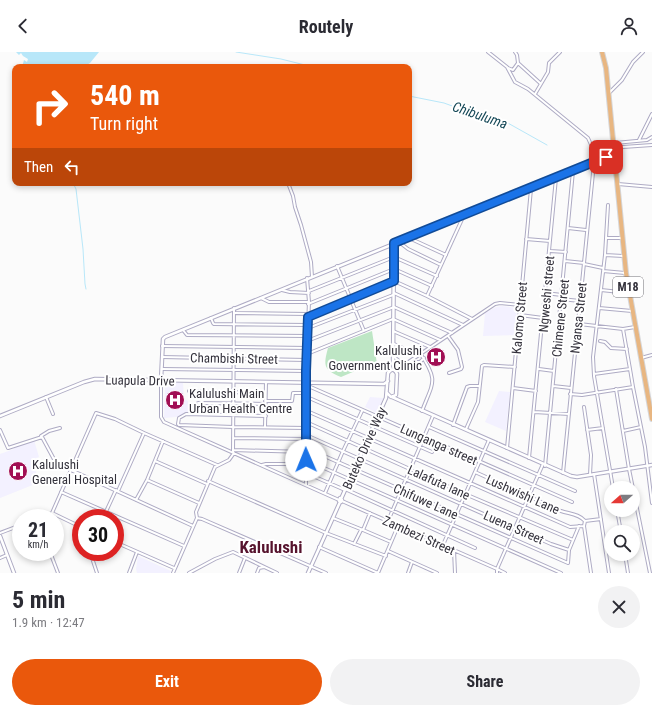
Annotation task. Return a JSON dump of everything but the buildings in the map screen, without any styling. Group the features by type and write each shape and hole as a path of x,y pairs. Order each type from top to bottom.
{"main road":[{"name":"M18","path":"602,52 606,68 626,274 652,419"}],"street":[{"path":"488,52 508,68 513,70 518,63"},
{"path":"515,52 518,63 540,83"},
{"path":"535,94 540,83 548,72 548,63 560,52"},
{"path":"608,94 619,84 643,52"},
{"path":"508,68 515,82 535,94 590,140 598,160"},
{"path":"638,140 652,114"},
{"path":"614,143 650,139 652,137"},
{"path":"643,140 646,146"},
{"path":"161,380 162,346 163,339 165,337 594,162 623,147 652,145"},
{"name":"Nyansa Street","path":"562,473 594,162"},
{"name":"Chimene Street","path":"544,465 562,299 573,170"},
{"name":"Ngweshi street","path":"529,458 556,177"},
{"path":"617,184 652,187"},
{"path":"289,186 293,196 294,207 302,225 311,262 312,277"},
{"name":"Kalomo Street","path":"507,448 531,187"},
{"path":"608,205 605,255 593,357 594,374 613,481"},
{"path":"428,296 465,214"},
{"path":"568,228 586,230"},
{"path":"409,238 446,255"},
{"path":"606,238 622,238"},
{"path":"526,239 550,241"},
{"path":"398,242 408,249 441,265"},
{"path":"394,243 393,365 397,374 396,395 398,400"},
{"path":"550,251 566,252"},
{"path":"605,255 624,256"},
{"path":"281,289 290,292 308,292 394,257 437,276"},
{"path":"565,261 603,268"},
{"path":"337,266 364,331"},
{"path":"260,298 270,302 308,303 394,269 432,286"},
{"path":"603,271 626,274"},
{"path":"306,485 306,360 308,327 307,278"},
{"path":"308,317 394,281 428,296 472,319"},
{"path":"601,290 629,293"},
{"path":"546,293 562,295"},
{"path":"211,318 214,324 308,327 394,294 463,325"},
{"path":"562,299 580,301"},
{"path":"390,371 404,365 495,304 520,305"},
{"path":"307,341 394,307 452,333"},
{"path":"174,573 174,568 197,518 195,513 208,481 215,467 229,460 233,452 234,308"},
{"path":"599,308 632,310"},
{"path":"235,313 308,314"},
{"path":"520,315 543,318"},
{"path":"307,354 393,319 441,340"},
{"path":"578,324 623,329 635,326"},
{"path":"623,329 641,427 652,503"},
{"path":"183,330 187,335 307,336"},
{"path":"393,331 430,347"},
{"path":"448,336 458,350 462,367 461,369 449,373"},
{"path":"600,341 605,342 611,348 627,348"},
{"path":"393,344 419,354 424,358 432,373 433,384 422,411"},
{"path":"162,346 307,348"},
{"path":"642,358 652,355"},
{"path":"393,356 404,365"},
{"name":"Chambishi Street","path":"162,357 306,360"},
{"path":"408,362 420,362 424,358"},
{"path":"393,365 388,373 388,387 390,396 562,473 577,477 652,465"},
{"path":"465,430 478,402 483,365 515,367"},
{"path":"162,369 306,371"},
{"path":"538,369 554,371"},
{"path":"594,374 630,369"},
{"name":"Luapula Drive","path":"0,416 88,380 266,381 306,385 384,384"},
{"name":"Zambezi Street","path":"161,380 161,419 164,422 505,573"},
{"path":"266,381 266,427"},
{"path":"388,381 384,384 388,387"},
{"path":"265,401 292,400 293,393 302,393 306,385"},
{"name":"Lunganga street","path":"306,385 362,411 572,502"},
{"path":"453,425 467,387 479,386"},
{"path":"553,386 571,388"},
{"path":"570,394 582,396 633,387"},
{"path":"512,388 536,391"},
{"path":"616,389 629,468 650,573"},
{"path":"189,391 265,392"},
{"name":"Buteko Drive Way","path":"308,573 386,398 396,395"},
{"path":"46,397 53,414"},
{"path":"307,397 432,452"},
{"path":"198,403 265,404"},
{"path":"584,407 586,430 591,455 592,475 601,519 609,573"},
{"path":"307,410 570,527 584,526"},
{"path":"325,494 362,411"},
{"path":"534,412 569,414"},
{"path":"54,509 96,413 115,419 217,465"},
{"path":"176,427 179,424 179,418 184,415 266,416"},
{"path":"388,521 425,438 433,416"},
{"name":"Lalafuta lane","path":"306,422 465,494 573,540"},
{"path":"179,424 233,427 306,428"},
{"path":"429,427 575,491"},
{"path":"623,431 641,427"},
{"path":"0,430 8,448 60,428"},
{"path":"586,430 603,428"},
{"path":"107,509 144,433"},
{"name":"Luena Street","path":"306,435 515,528 569,550"},
{"path":"41,436 55,460 56,468"},
{"path":"233,438 306,439"},
{"path":"442,545 489,440"},
{"path":"136,500 147,480 164,441"},
{"name":"Chifuwe Lane","path":"306,448 568,563 569,550"},
{"path":"233,452 306,452"},
{"path":"155,460 207,484"},
{"path":"306,460 561,573"},
{"path":"261,465 306,464"},
{"path":"497,573 497,569 510,538 538,475 544,465"},
{"path":"71,470 194,526"},
{"name":"Lushwishi Lane","path":"475,472 572,515 579,516 585,521"},
{"path":"306,473 475,548"},
{"path":"147,480 199,503"},
{"path":"208,481 326,533 386,556"},
{"path":"61,492 101,509"},
{"path":"354,544 370,513"},
{"path":"333,517 391,543"},
{"path":"197,518 326,573"},
{"path":"124,519 184,546"},
{"path":"591,573 584,526 585,521 601,519"},
{"path":"319,547 378,573 398,526"},
{"path":"569,550 579,526"},
{"path":"0,533 12,528"},
{"path":"0,536 14,573"},
{"path":"124,546 174,568"},
{"path":"454,550 455,573"},
{"path":"388,551 437,573"},
{"path":"129,573 137,552"},
{"path":"189,573 215,559 231,553 239,555 272,572 277,573"},
{"path":"0,558 7,555"},
{"path":"239,573 245,558"},
{"path":"53,561 58,573"},
{"path":"93,561 97,573"},
{"path":"626,561 628,573"},
{"path":"408,573 412,562"},
{"path":"257,573 259,568 265,568"}],"shaded area":[{"path":"502,306 517,308 516,335 483,336 485,313 496,307"},
{"name":"Kalulushi Main Urban Health Centre","path":"165,382 183,383 184,399 188,401 189,413 176,417 164,418"},
{"path":"499,391 510,392 506,431 485,422"},
{"path":"370,397 383,398 377,413 365,407"},
{"name":"Kalulushi General Hospital","path":"34,440 39,457 31,460 40,482 0,498 0,454"},
{"path":"138,556 171,571 170,573 137,573 136,569"}],"green space":[{"path":"372,331 377,364 374,363 341,377 331,372 326,367 325,363 328,348"}],"water":[{"path":"16,52 99,52 88,64 23,64 24,60 27,62 28,59 21,53 19,55"}],"waterway":[{"name":"Chibuluma","path":"236,52 281,59 301,64"},
{"name":"Chibuluma","path":"412,97 444,103 474,114 506,122 547,145"},
{"path":"74,186 83,249 86,289"}],"place":[{"name":"Kalulushi Government Clinic","path":"436,357"},
{"name":"Kalulushi Main Urban Health Centre","path":"175,400"},
{"name":"Kalulushi General Hospital","path":"18,471"}],"district":[{"name":"Kalulushi","path":"271,547"}],"route":[{"path":"306,460 306,371 308,317 394,281 394,243 606,157"}]}
